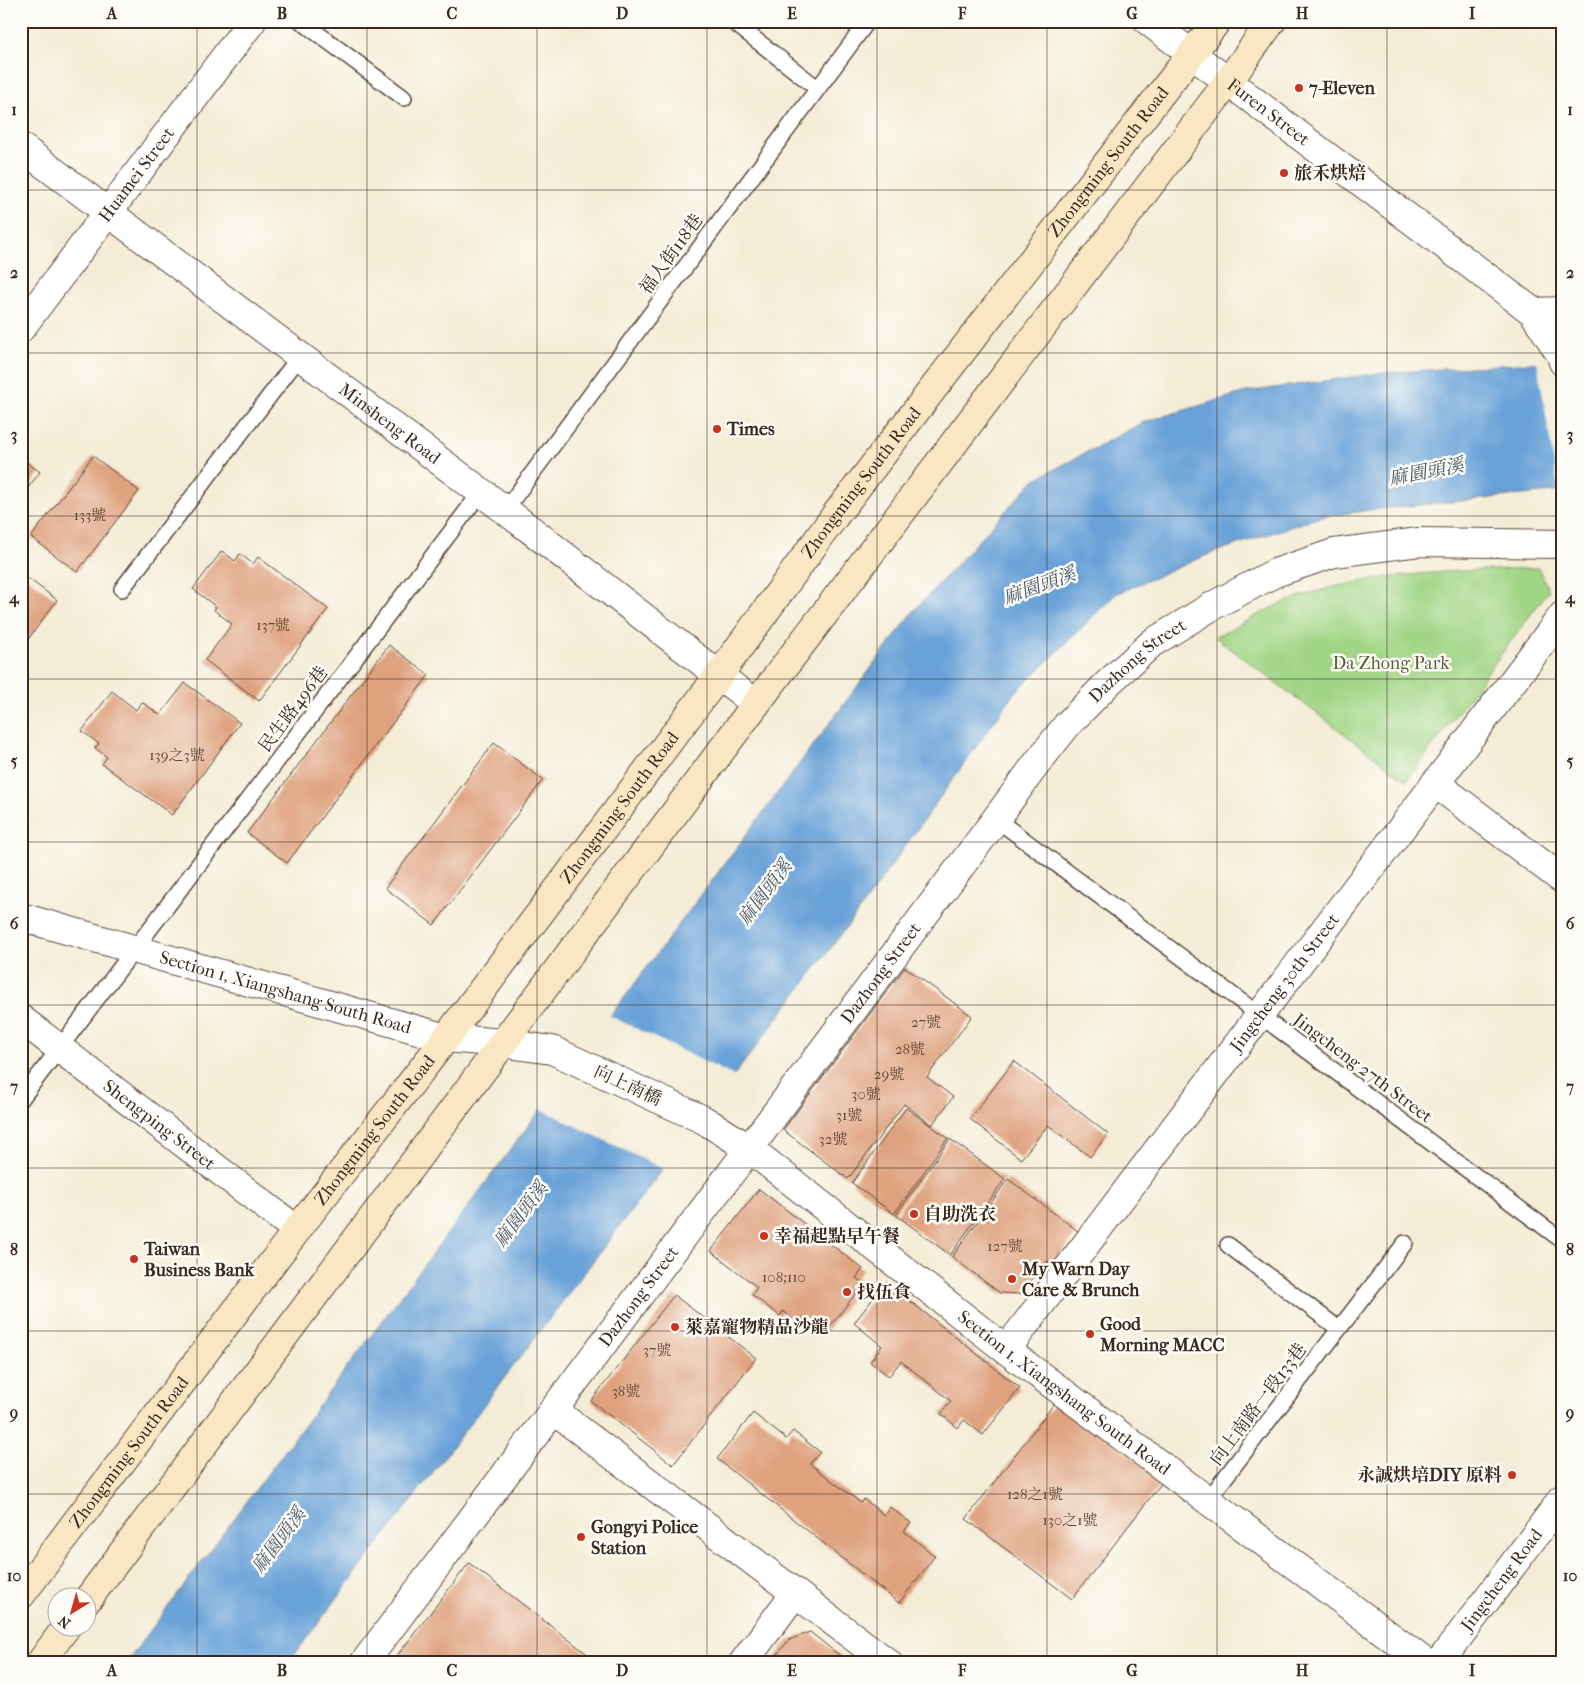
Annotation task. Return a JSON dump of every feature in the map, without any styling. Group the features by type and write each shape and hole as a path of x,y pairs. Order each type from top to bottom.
{"main road":[{"name":"Zhongming South Road","path":"21,1594 297,1230 446,1038 719,675 834,517 1217,21"},
{"path":"98,1586 756,704 1228,82 1272,21"},
{"path":"40,1663 60,1636"}],"street":[{"name":"Huamei Street","path":"21,328 252,21"},
{"name":"Furen Street","path":"1148,21 1533,312 1562,359"},
{"name":"Minsheng Road","path":"21,147 505,510 756,704"},
{"path":"1533,312 1563,311"},
{"name":"Dazhong Street","path":"364,1663 1034,767 1067,725 1108,682 1152,643 1214,605 1274,573 1334,553 1419,542 1563,544"},
{"name":"Jingcheng 30th Street","path":"1006,1350 1563,615"},
{"path":"1435,783 1563,880"},
{"name":"Section 1, Xiangshang South Road","path":"21,917 446,1038 552,1050"},
{"name":"Shengping Street","path":"21,1019 297,1230"},
{"name":"向上南橋","path":"552,1050 704,1120"},
{"name":"Section 1, Xiangshang South Road","path":"704,1120 750,1149 1006,1350 1426,1663"},
{"path":"553,1410 888,1663"},
{"name":"Jingcheng Road","path":"1439,1663 1563,1498"},
{"path":"743,1663 795,1593"}],"lane":[{"path":"301,21 404,98"},
{"path":"732,21 818,88"},
{"name":"福人街118巷","path":"505,510 868,21"},
{"path":"122,589 300,356"},
{"name":"民生路496巷","path":"21,1099 481,492"},
{"name":"Jingcheng 27th Street","path":"996,819 1563,1241"},
{"name":"向上南路一段133巷","path":"1207,1501 1405,1243"},
{"path":"1228,1244 1339,1329"}],"green space":[{"name":"Da Zhong Park","path":"1538,568 1549,590 1407,781 1215,637 1287,601 1347,584 1443,572"}],"water":[{"name":"麻園頭溪","path":"1563,361 1563,491 1378,509 1320,517 1212,553 1116,594 1013,695 859,911 288,1663 126,1663 913,612 1034,480 1144,422 1246,392 1380,373"}],"pier":[{"path":"1563,359 1563,494 1559,494 1537,361"},
{"path":"608,1015 736,1077 665,1170 539,1108"}],"building":[{"path":"93,456 139,491 77,572 31,537"},
{"path":"21,458 40,472 21,497"},
{"path":"222,551 235,561 240,554 253,564 258,557 328,609 259,701 205,660 232,624 214,610 216,607 193,589"},
{"path":"21,573 57,600 21,649"},
{"path":"389,645 429,675 287,863 247,833"},
{"path":"185,683 240,723 172,815 102,764 107,757 95,748 99,744 82,731 112,691 136,710 142,702 160,715"},
{"path":"494,743 543,780 434,925 385,888"},
{"path":"905,967 972,1016 927,1077 953,1097 932,1125 904,1104 848,1179 783,1130"},
{"path":"1014,1061 1108,1134 1090,1157 1048,1125 1021,1159 970,1119"},
{"path":"906,1108 948,1138 894,1214 852,1183"},
{"path":"950,1139 1005,1179 950,1255 896,1215"},
{"path":"1008,1179 1078,1231 1053,1265 1047,1261 1021,1294 1000,1293 952,1257"},
{"path":"759,1189 863,1269 856,1278 864,1283 825,1333 804,1317 799,1323 783,1311 780,1316 752,1295 757,1287 711,1251"},
{"path":"886,1282 1020,1388 983,1435 964,1420 958,1428 941,1414 951,1401 901,1361 889,1376 870,1362 882,1346 854,1323"},
{"path":"674,1295 756,1358 673,1465 591,1401"},
{"path":"1057,1400 1163,1481 1072,1599 966,1519"},
{"path":"753,1413 786,1439 793,1431 820,1452 810,1464 861,1503 864,1499 884,1515 890,1507 911,1523 904,1531 935,1556 899,1603 717,1459"},
{"path":"469,1563 599,1663 395,1663 393,1661"},
{"path":"810,1632 849,1663 770,1663 789,1640"}],"place":[{"name":"7-Eleven","path":"1299,88"},
{"name":"旅禾烘焙","path":"1284,173"},
{"name":"Times","path":"717,429"},
{"name":"自助洗衣","path":"914,1214"},
{"name":"幸福起點早午餐","path":"764,1236"},
{"name":"Taiwan Business Bank","path":"134,1259"},
{"name":"My Warn Day Care & Brunch","path":"1012,1279"},
{"name":"找伍食","path":"847,1292"},
{"name":"萊嘉寵物精品沙龍","path":"675,1327"},
{"name":"Good Morning MACC","path":"1090,1334"},
{"name":"永誠烘培DIY 原料","path":"1512,1475"},
{"name":"Gongyi Police Station","path":"581,1537"}]}
